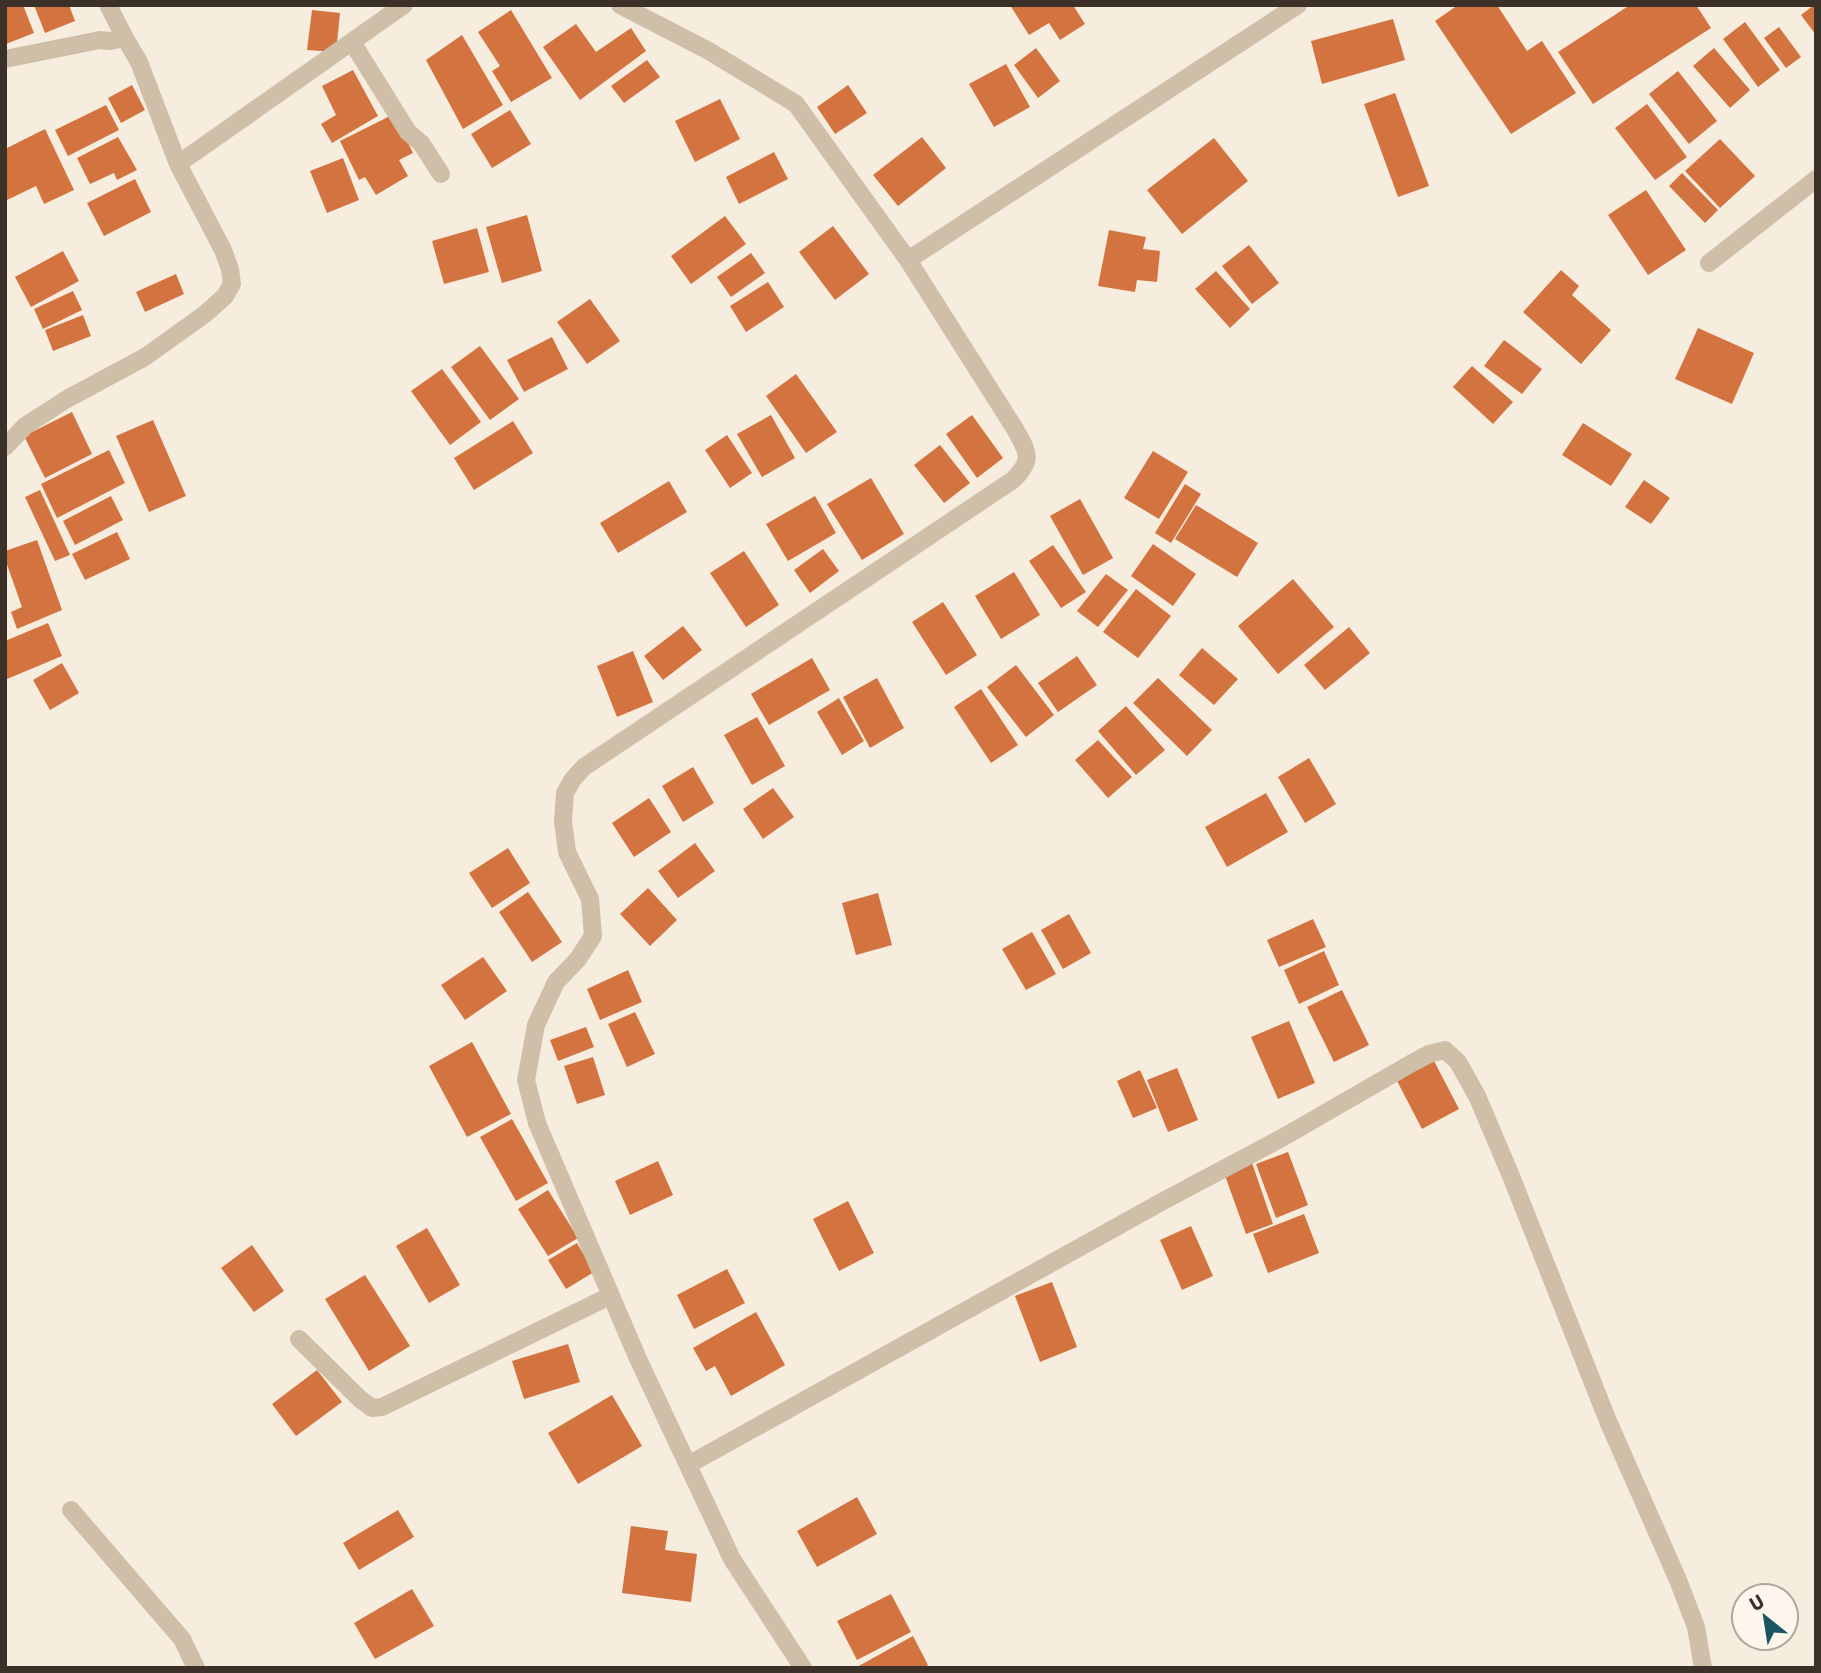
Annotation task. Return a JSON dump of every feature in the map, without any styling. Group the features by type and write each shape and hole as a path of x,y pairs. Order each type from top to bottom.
{"street":[{"path":"5,447 25,426 67,399 145,357 205,314 225,296 232,284 223,250 178,164 139,62 108,5"},
{"path":"178,164 404,5"},
{"path":"620,5 709,51 796,104 908,260 1015,429 1027,456 1027,465 1013,480 584,767 565,793 563,821 568,852 590,899 593,936 578,959 556,982 536,1025 526,1080 537,1124 639,1361 732,1559 803,1668"},
{"path":"908,260 1298,5"},
{"path":"5,59 100,40 125,38"},
{"path":"352,42 408,132 421,143 441,174"},
{"path":"1709,263 1816,179"},
{"path":"688,1465 1280,1139 1412,1063 1429,1054 1445,1050 1458,1062 1477,1096 1511,1176 1608,1421 1678,1580 1696,1627 1703,1668"},
{"path":"299,1339 360,1399 372,1408 382,1407 610,1296"},
{"path":"71,1510 182,1639 196,1668"}],"building":[{"path":"5,5 23,5 34,33 6,44"},
{"path":"34,5 69,5 75,21 45,33"},
{"path":"1010,5 1073,5 1085,24 1060,40 1049,23 1029,35"},
{"path":"1458,5 1497,5 1527,51 1542,41 1576,93 1511,134 1435,21"},
{"path":"1630,5 1696,5 1711,28 1593,104 1558,52"},
{"path":"1816,5 1816,35 1801,15"},
{"path":"312,10 340,13 336,52 307,50"},
{"path":"511,10 552,78 511,102 492,71 500,66 478,32"},
{"path":"1393,19 1405,60 1322,84 1311,41"},
{"path":"1745,22 1780,70 1758,87 1723,39"},
{"path":"576,24 596,52 631,28 646,51 580,100 543,47"},
{"path":"1779,27 1801,57 1786,68 1764,38"},
{"path":"462,35 503,105 463,129 426,60"},
{"path":"1036,48 1060,81 1038,98 1014,65"},
{"path":"1714,48 1750,90 1730,108 1693,66"},
{"path":"647,60 660,77 624,103 611,86"},
{"path":"1006,64 1030,107 994,127 969,84"},
{"path":"353,70 378,116 332,143 321,124 336,115 322,86"},
{"path":"1678,71 1717,121 1689,144 1649,94"},
{"path":"132,85 145,110 121,123 108,98"},
{"path":"848,85 867,113 835,134 817,107"},
{"path":"1395,93 1429,186 1398,197 1364,104"},
{"path":"720,99 740,139 695,162 675,121"},
{"path":"1647,104 1687,157 1655,180 1615,128"},
{"path":"106,105 119,130 68,156 55,130"},
{"path":"510,110 531,144 492,168 471,134"},
{"path":"394,114 413,153 399,160 408,176 376,195 365,177 359,180 340,141"},
{"path":"45,129 74,190 44,204 36,186 5,201 5,149"},
{"path":"118,137 137,170 117,180 114,173 90,184 77,158"},
{"path":"922,137 946,168 898,206 873,175"},
{"path":"1214,138 1248,181 1182,234 1147,190"},
{"path":"1720,139 1755,176 1720,208 1685,171"},
{"path":"774,152 788,179 739,204 726,177"},
{"path":"343,158 359,200 327,213 310,171"},
{"path":"1682,173 1718,210 1705,223 1669,186"},
{"path":"135,179 151,212 104,236 87,203"},
{"path":"1646,190 1686,250 1648,275 1608,215"},
{"path":"527,215 542,271 502,283 486,227"},
{"path":"725,216 746,244 691,284 671,256"},
{"path":"833,226 869,274 835,300 799,252"},
{"path":"477,228 489,272 444,284 432,241"},
{"path":"1109,230 1146,237 1143,249 1160,251 1157,282 1137,280 1135,292 1098,286"},
{"path":"1249,245 1279,283 1252,304 1222,266"},
{"path":"63,251 79,281 31,307 15,277"},
{"path":"751,253 765,273 731,297 717,277"},
{"path":"1561,270 1579,286 1572,295 1611,330 1581,364 1523,312"},
{"path":"1216,271 1250,309 1230,328 1195,289"},
{"path":"176,274 184,294 145,312 136,292"},
{"path":"768,282 784,307 746,332 730,306"},
{"path":"73,291 82,310 43,329 34,309"},
{"path":"590,299 620,341 587,364 557,322"},
{"path":"83,315 91,336 53,351 45,330"},
{"path":"1698,328 1754,353 1732,404 1675,379"},
{"path":"552,337 568,369 524,392 507,360"},
{"path":"1504,340 1542,369 1522,394 1484,366"},
{"path":"480,346 519,399 490,420 451,367"},
{"path":"1472,366 1513,402 1493,424 1453,387"},
{"path":"442,369 481,422 450,445 411,391"},
{"path":"796,374 837,432 806,453 766,396"},
{"path":"72,412 92,454 45,478 24,436"},
{"path":"771,415 795,458 762,477 737,434"},
{"path":"972,415 1003,458 977,478 946,434"},
{"path":"153,420 186,496 149,512 116,436"},
{"path":"513,421 533,453 474,490 454,458"},
{"path":"1583,423 1632,454 1611,486 1562,455"},
{"path":"727,435 752,473 730,488 705,450"},
{"path":"940,445 970,483 944,503 914,465"},
{"path":"109,450 125,483 57,518 41,484"},
{"path":"1153,451 1188,472 1159,519 1124,498"},
{"path":"871,478 904,534 862,560 827,504"},
{"path":"1644,480 1670,498 1651,524 1625,507"},
{"path":"669,481 687,512 618,553 600,523"},
{"path":"1185,484 1201,494 1171,543 1155,533"},
{"path":"40,490 70,555 55,561 25,497"},
{"path":"111,496 123,520 75,545 63,521"},
{"path":"815,496 836,533 788,561 766,524"},
{"path":"1080,499 1113,558 1083,575 1050,516"},
{"path":"1196,505 1258,543 1237,577 1175,539"},
{"path":"117,532 130,559 85,580 72,554"},
{"path":"37,540 62,610 17,629 11,612 22,607 5,559 5,551"},
{"path":"1153,544 1196,574 1173,606 1131,576"},
{"path":"1053,545 1086,592 1061,608 1029,561"},
{"path":"823,549 839,571 810,593 794,570"},
{"path":"744,551 779,605 746,627 710,573"},
{"path":"1014,572 1040,615 1001,639 975,596"},
{"path":"1106,574 1128,590 1098,627 1077,611"},
{"path":"1293,579 1334,627 1278,674 1238,626"},
{"path":"1136,589 1171,616 1138,658 1103,632"},
{"path":"943,602 977,655 946,675 912,622"},
{"path":"48,623 62,656 7,679 5,641"},
{"path":"683,626 702,650 663,680 644,656"},
{"path":"1349,627 1370,653 1325,690 1304,665"},
{"path":"1202,648 1238,679 1214,705 1179,675"},
{"path":"633,651 653,702 617,717 597,666"},
{"path":"1077,656 1097,685 1058,712 1038,683"},
{"path":"812,658 830,690 769,725 751,694"},
{"path":"62,663 79,693 50,710 33,680"},
{"path":"1016,665 1054,715 1026,737 987,687"},
{"path":"877,678 904,728 870,748 843,697"},
{"path":"1158,678 1212,730 1187,756 1133,703"},
{"path":"981,689 1018,745 991,763 954,707"},
{"path":"839,698 864,741 842,755 817,712"},
{"path":"1126,706 1165,750 1136,775 1098,731"},
{"path":"757,717 785,766 752,785 724,735"},
{"path":"1098,740 1132,777 1108,798 1075,760"},
{"path":"1309,758 1336,804 1305,823 1278,777"},
{"path":"693,767 714,803 683,822 662,786"},
{"path":"773,788 794,817 763,839 743,809"},
{"path":"1266,793 1288,832 1227,867 1205,827"},
{"path":"649,798 671,832 634,857 612,823"},
{"path":"695,843 715,871 678,898 658,871"},
{"path":"508,848 530,883 492,908 469,873"},
{"path":"648,888 677,920 650,946 620,914"},
{"path":"528,892 562,942 532,962 499,912"},
{"path":"878,893 892,945 856,955 842,903"},
{"path":"1069,914 1091,953 1063,969 1041,930"},
{"path":"1313,919 1326,947 1279,967 1267,940"},
{"path":"1032,932 1056,974 1026,990 1002,949"},
{"path":"1324,951 1339,985 1299,1004 1284,970"},
{"path":"483,957 507,991 465,1020 441,985"},
{"path":"628,970 642,1002 600,1020 587,989"},
{"path":"1342,990 1369,1045 1334,1062 1307,1007"},
{"path":"635,1012 655,1054 627,1067 608,1024"},
{"path":"1289,1021 1315,1083 1278,1099 1251,1037"},
{"path":"586,1027 594,1047 558,1061 550,1040"},
{"path":"472,1042 511,1114 467,1137 429,1066"},
{"path":"593,1057 605,1095 577,1104 564,1066"},
{"path":"1433,1059 1459,1109 1422,1129 1396,1079"},
{"path":"1177,1068 1198,1120 1168,1132 1147,1080"},
{"path":"1140,1070 1157,1108 1133,1118 1117,1081"},
{"path":"512,1119 548,1183 516,1201 480,1137"},
{"path":"1288,1152 1308,1205 1276,1218 1256,1164"},
{"path":"1251,1160 1273,1224 1246,1234 1223,1170"},
{"path":"658,1161 673,1195 630,1215 615,1181"},
{"path":"548,1190 578,1238 548,1256 518,1209"},
{"path":"848,1201 874,1253 839,1271 813,1219"},
{"path":"1304,1214 1319,1253 1268,1273 1253,1234"},
{"path":"1191,1226 1213,1276 1182,1290 1160,1240"},
{"path":"427,1228 460,1285 429,1303 396,1246"},
{"path":"577,1243 594,1272 566,1289 548,1260"},
{"path":"252,1245 284,1291 254,1312 221,1268"},
{"path":"727,1269 745,1303 694,1329 677,1295"},
{"path":"365,1275 410,1346 369,1371 325,1299"},
{"path":"1052,1282 1077,1347 1040,1362 1015,1296"},
{"path":"756,1312 785,1365 731,1396 715,1366 706,1371 693,1348"},
{"path":"568,1344 580,1382 524,1399 512,1361"},
{"path":"317,1370 342,1402 296,1436 272,1404"},
{"path":"612,1395 642,1446 578,1484 548,1433"},
{"path":"857,1497 877,1534 817,1567 797,1531"},
{"path":"398,1510 414,1537 359,1570 343,1543"},
{"path":"631,1526 668,1531 665,1550 697,1554 691,1602 622,1593"},
{"path":"412,1589 434,1626 375,1659 354,1623"},
{"path":"891,1594 911,1632 857,1660 837,1621"},
{"path":"913,1636 928,1665 923,1668 855,1668"}]}
